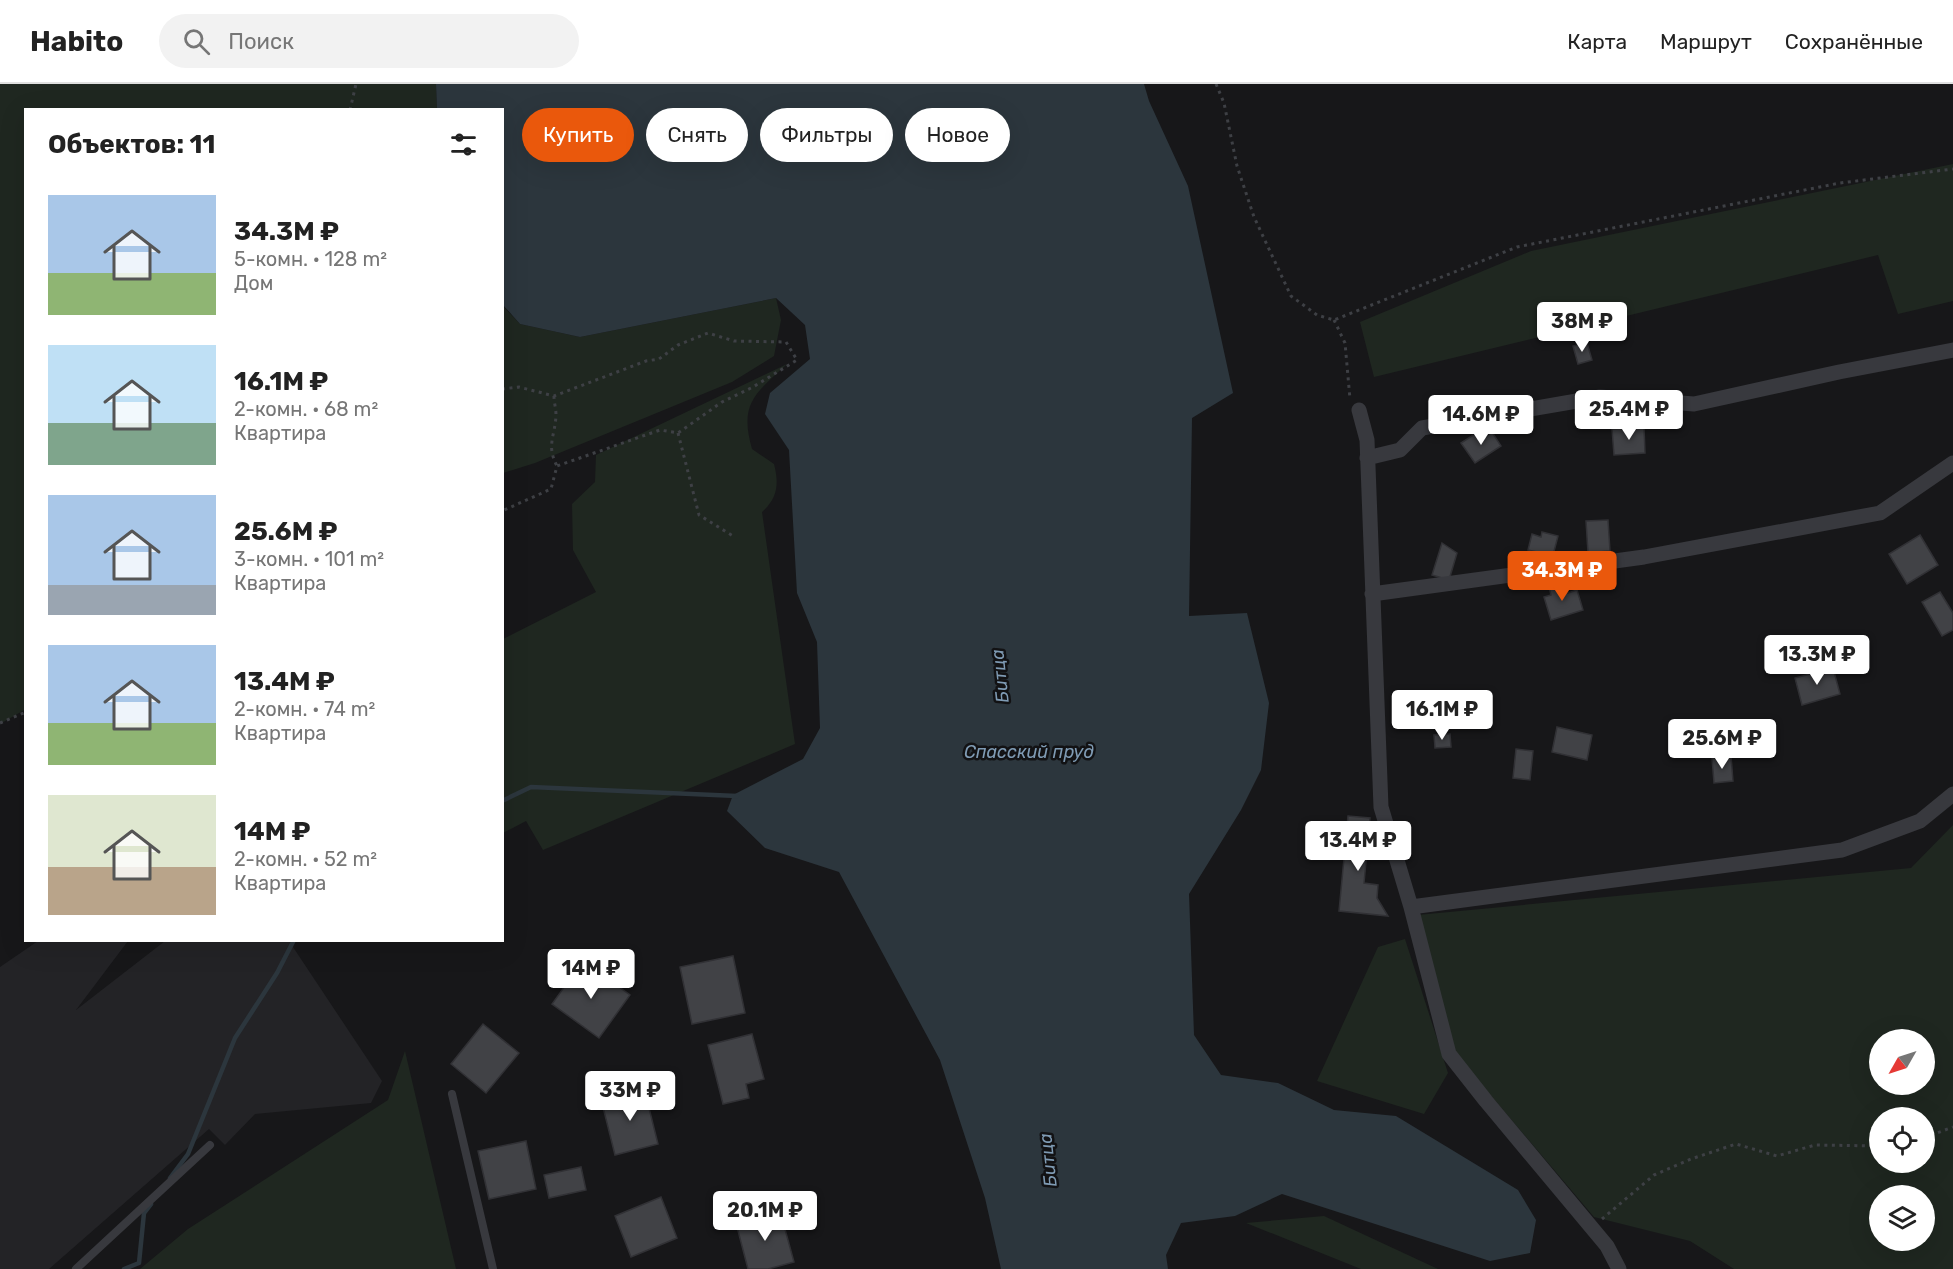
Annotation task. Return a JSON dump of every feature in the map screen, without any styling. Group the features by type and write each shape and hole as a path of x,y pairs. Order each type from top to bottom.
{"street":[{"path":"1367,458 1400,450 1422,428 1600,397 1694,404 1953,350"},
{"path":"1354,407 1366,440 1382,807 1412,907 1449,1054 1607,1246 1619,1269"},
{"path":"1372,594 1644,557 1880,513 1953,463"},
{"path":"1412,907 1842,850 1920,821 1953,794"}],"lane":[{"path":"453,1094 493,1269"},
{"path":"76,1269 210,1145"}],"path":[{"path":"350,108 356,84"},
{"path":"1216,84 1224,103 1238,166 1254,217 1291,296 1317,315 1334,320 1517,247 1840,183 1953,169"},
{"path":"1334,320 1345,343 1354,407"},
{"path":"504,389 519,387 554,396 646,361 659,359 678,345 708,333 734,341 786,342 797,360 753,387 722,402 678,433 660,430 557,466"},
{"path":"504,511 551,489 557,466 551,454 550,440 556,413 554,396"},
{"path":"678,433 699,515 732,536"},
{"path":"0,723 24,712"},
{"path":"1935,1134 1953,1127"},
{"path":"1592,1228 1654,1175 1692,1158 1736,1144 1776,1156 1815,1145 1869,1146"}],"shaded area":[{"path":"0,84 436,84 437,108 24,108 24,710 0,724"},
{"path":"1953,164 1953,301 1898,314 1878,255 1374,377 1360,322 1531,251"},
{"path":"776,298 781,320 774,356 732,382 535,463 504,473 504,307 520,324 580,337"},
{"path":"787,364 758,392 749,410 747,421 752,449 774,464 776,471 777,484 774,496 762,512 795,744 543,850 526,821 504,832 504,638 596,592 573,550 572,504 595,482 596,455"},
{"path":"1953,825 1953,1269 1734,1269 1690,1241 1594,1217 1448,1045 1407,916 1911,868"},
{"path":"1405,939 1448,1073 1424,1114 1317,1081 1378,947"},
{"path":"37,942 127,942 76,1010 164,942 290,942 382,1081 371,1103 255,1114 225,1145 209,1129 49,1269 0,1269 0,967"},
{"path":"405,1051 456,1269 140,1269 188,1229 388,1100"},
{"path":"1324,1216 1438,1269 1361,1269 1246,1223"}],"water":[{"name":"Спасский пруд","path":"436,84 1144,84 1149,101 1188,186 1233,393 1192,418 1189,616 1247,613 1269,703 1261,770 1241,810 1189,894 1194,1035 1221,1075 1278,1083 1334,1110 1396,1116 1518,1190 1536,1220 1530,1253 1490,1261 1282,1194 1235,1216 1181,1223 1166,1255 1168,1269 1001,1269 985,1198 940,1060 839,872 765,848 727,811 733,795 803,759 820,728 817,642 797,593 789,450 765,414 770,393 810,359 805,325 776,298 580,337 520,324 504,306 504,108 437,108"}],"building":[{"path":"1587,343 1592,360 1578,364 1573,346"},
{"path":"1644,427 1645,453 1614,455 1612,429"},
{"path":"1481,430 1486,437 1492,432 1501,446 1475,463 1461,443"},
{"path":"1608,520 1610,551 1588,553 1586,521"},
{"path":"1542,532 1558,536 1551,563 1536,560 1537,552 1528,550 1532,534 1541,537"},
{"path":"1920,535 1938,565 1907,584 1889,554"},
{"path":"1442,543 1457,553 1449,580 1432,575"},
{"path":"1565,582 1568,593 1577,590 1583,610 1551,620 1544,597 1551,595 1549,587"},
{"path":"1940,592 1953,613 1953,630 1942,636 1922,602"},
{"path":"1833,668 1840,694 1802,705 1795,678"},
{"path":"1557,727 1592,735 1587,760 1552,752"},
{"path":"1450,734 1451,747 1435,748 1434,735"},
{"path":"1516,749 1533,751 1530,780 1513,778"},
{"path":"1731,756 1733,781 1714,783 1712,758"},
{"path":"1348,816 1370,818 1364,883 1378,885 1377,898 1388,916 1339,911"},
{"path":"733,956 745,1013 692,1024 680,967"},
{"path":"583,961 630,995 599,1038 552,1004"},
{"path":"483,1024 519,1053 486,1093 451,1064"},
{"path":"752,1034 764,1079 746,1084 749,1098 723,1104 708,1045"},
{"path":"644,1088 658,1144 615,1155 601,1099"},
{"path":"526,1141 536,1189 489,1199 478,1151"},
{"path":"581,1167 586,1190 549,1198 544,1175"},
{"path":"661,1197 677,1238 631,1257 615,1216"},
{"path":"780,1211 794,1262 768,1269 748,1269 736,1223"}],"waterway":[{"path":"504,800 531,787 737,796"},
{"path":"170,1178 188,1154 235,1038 277,973 293,942"},
{"path":"124,1269 139,1263 144,1213 151,1204"}],"water label":[{"name":"Битца","path":"1000,676"},
{"name":"Битца","path":"1048,1160"}]}
